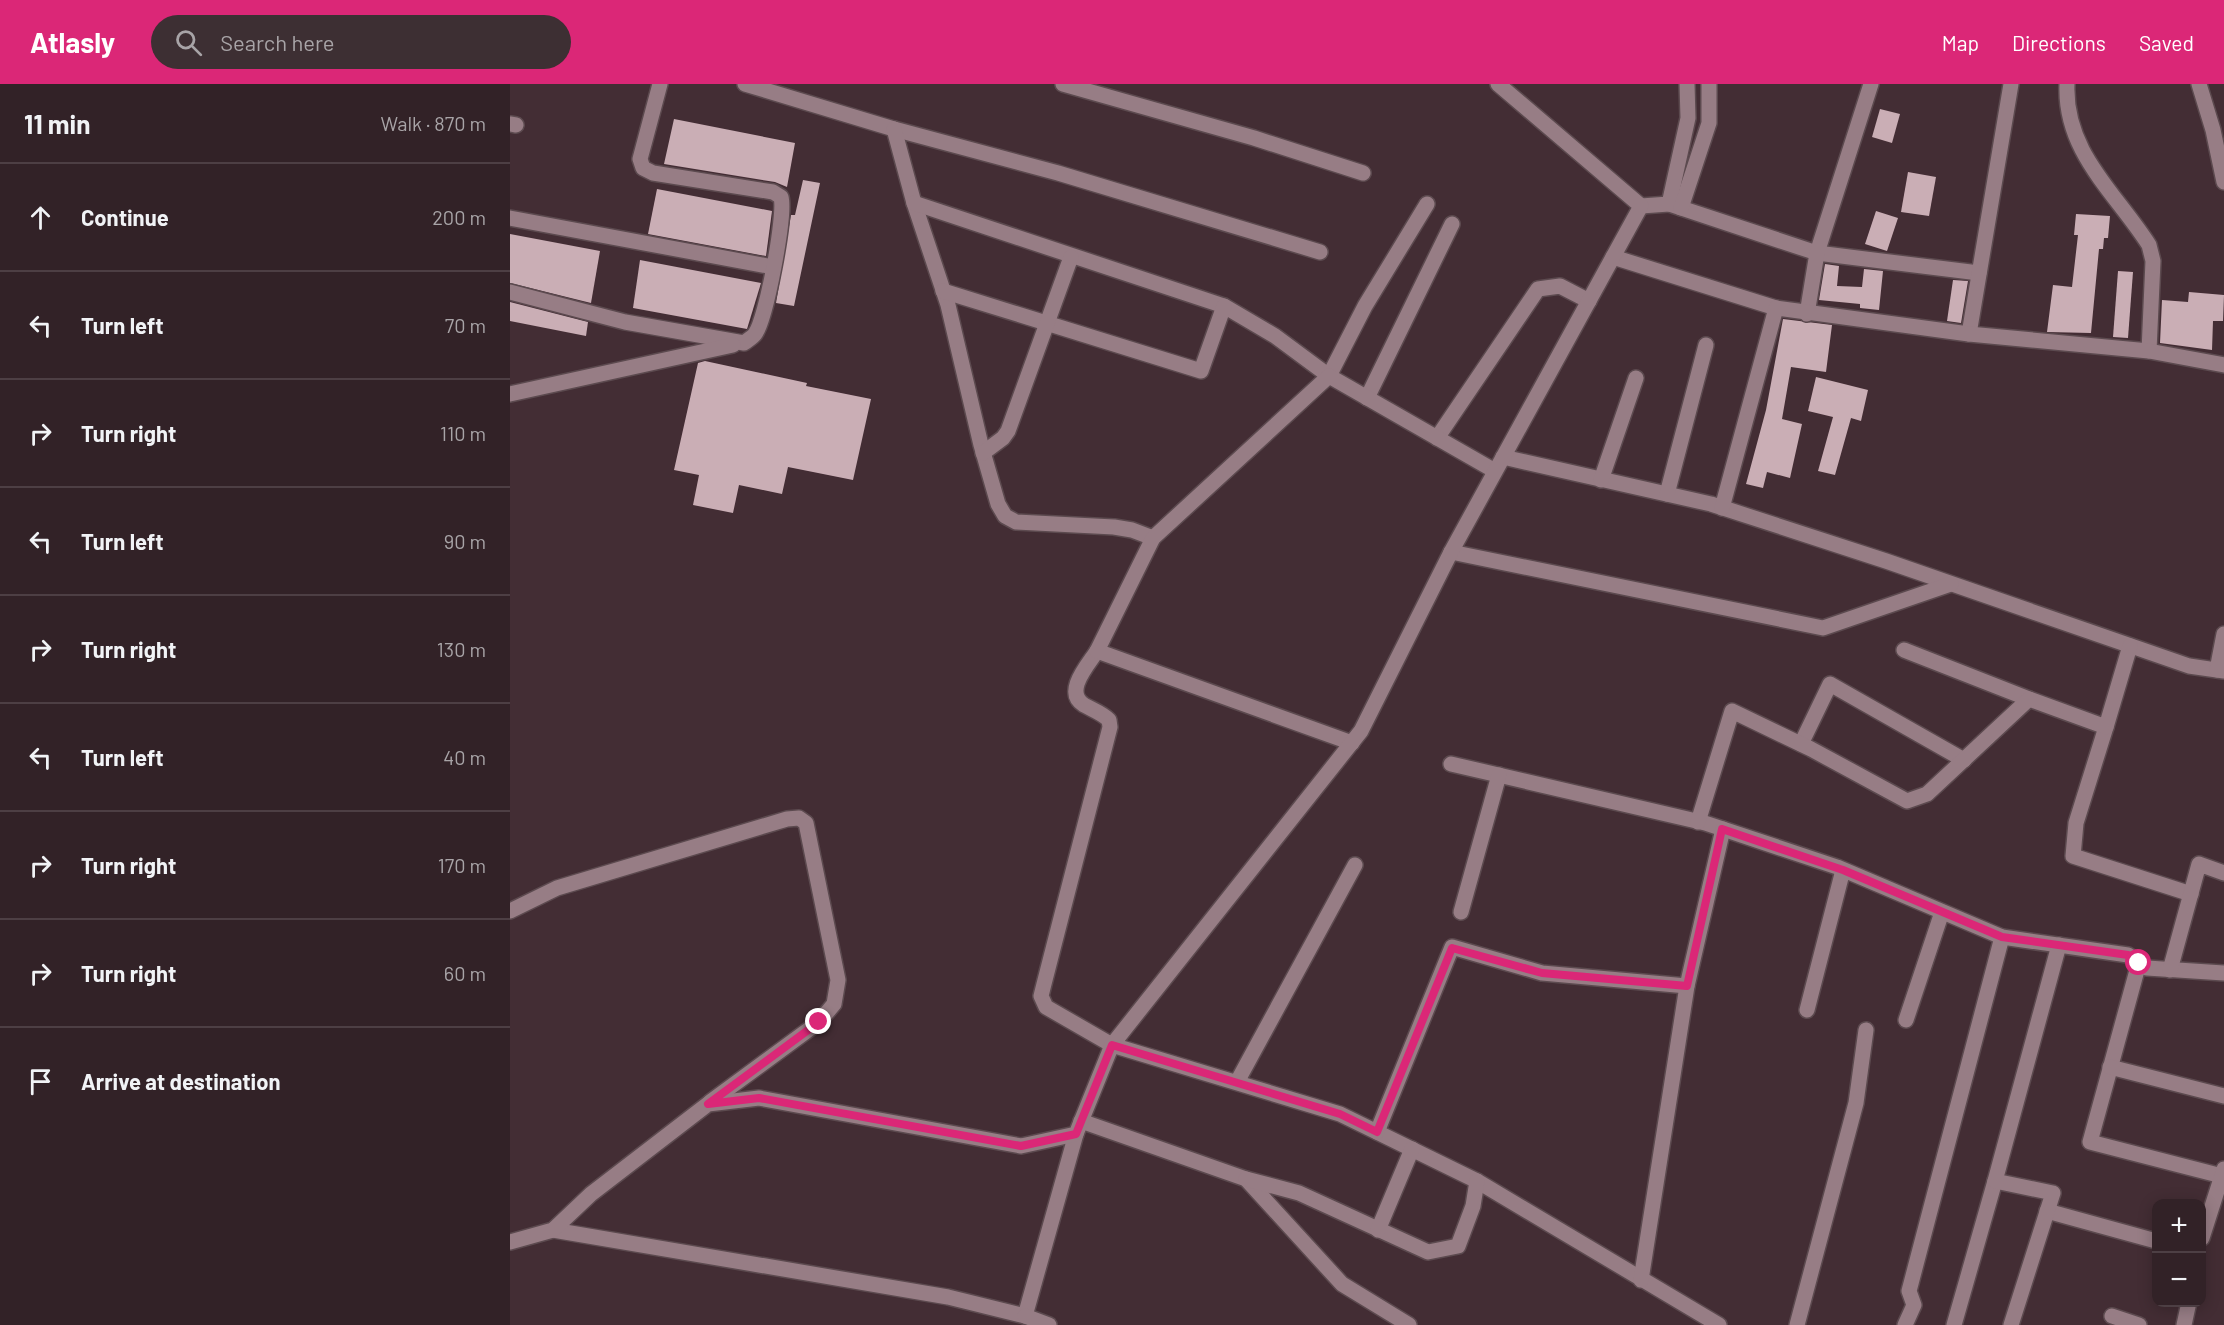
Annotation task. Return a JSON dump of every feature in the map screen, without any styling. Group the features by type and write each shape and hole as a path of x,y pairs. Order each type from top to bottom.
{"street":[{"path":"510,394 744,343 755,334 762,318 773,267 784,207 782,197 773,192 653,173 643,168 640,159 660,84"},
{"path":"746,84 894,129 1058,173 1320,252"},
{"path":"1063,84 1254,138 1363,173"},
{"path":"1498,84 1641,206 1675,206 1817,253 1979,273"},
{"path":"1675,206 1688,118 1687,84"},
{"path":"1675,206 1709,123 1709,84"},
{"path":"1807,314 1817,253 1871,84"},
{"path":"1969,334 2011,84"},
{"path":"2067,84 2074,131 2084,157 2149,245 2153,261 2149,351"},
{"path":"2199,84 2213,130 2224,182"},
{"path":"894,129 914,203 943,291 983,453 998,504 1005,516 1016,522 1114,527 1132,530 1153,538"},
{"path":"914,203 1224,306 1275,336 1329,376 1367,398 1437,438 1499,464 1601,480 1722,508 2189,666 2221,670 2224,634"},
{"path":"1427,204 1365,306 1329,376 1153,538 1097,651 1076,685 1075,693 1081,703 1104,715 1109,720 1110,727 1041,996 1046,1007 1112,1045 1340,1114 1477,1180 1719,1325"},
{"path":"1025,1316 1079,1127 1112,1045 1361,732 1450,552 1641,206"},
{"path":"510,218 773,267"},
{"path":"1367,398 1452,224"},
{"path":"983,453 1003,438 1008,431 1071,257"},
{"path":"1613,257 1776,308 1807,314 1969,334 2149,351 2224,365"},
{"path":"1437,438 1538,289 1560,286 1589,301"},
{"path":"943,291 1201,371 1224,306"},
{"path":"510,292 625,322 744,343"},
{"path":"1722,508 1776,308"},
{"path":"1667,495 1706,345"},
{"path":"1601,480 1636,378"},
{"path":"1450,552 1823,628 1951,584"},
{"path":"2130,646 2076,823 2073,856 2191,894"},
{"path":"1904,650 2106,727"},
{"path":"1097,651 1352,743"},
{"path":"1801,744 1830,684 1964,760"},
{"path":"1698,822 1732,711 1801,744 1907,801 1927,794 2029,699"},
{"path":"1451,764 1722,829 1843,870 2002,937 2128,955 2147,968 2224,973"},
{"path":"1461,912 1499,775"},
{"path":"510,911 557,888 787,819 799,818 806,822 838,980 834,1004 819,1022 591,1194 553,1230"},
{"path":"1641,1280 1687,986 1722,829"},
{"path":"2170,970 2199,864 2224,873"},
{"path":"1237,1082 1355,866"},
{"path":"1807,1010 1843,870"},
{"path":"1906,1020 1942,912"},
{"path":"1905,1325 1914,1305 1909,1291 2002,937"},
{"path":"1954,1325 2059,945"},
{"path":"1377,1132 1452,948 1542,973 1687,986"},
{"path":"2139,963 2090,1142 2223,1172 2206,1225"},
{"path":"1797,1325 1856,1103 1866,1030"},
{"path":"2110,1067 2224,1096"},
{"path":"708,1104 759,1098 1021,1146 1079,1127 1246,1179 1299,1193 1428,1252 1458,1246 1473,1206 1477,1180"},
{"path":"1378,1230 1412,1149"},
{"path":"1246,1179 1342,1284 1409,1325"},
{"path":"1995,1181 2053,1193 2011,1325"},
{"path":"2047,1211 2152,1240"},
{"path":"510,1242 553,1230 948,1297 1025,1316 1049,1325"},
{"path":"2184,1325 2188,1307"},
{"path":"2112,1316 2139,1325"}],"building":[{"path":"1880,109 1900,114 1892,143 1872,137"},
{"path":"674,119 795,143 787,187 775,182 664,164"},
{"path":"1908,172 1936,177 1929,216 1901,212"},
{"path":"803,180 820,183 794,306 776,303 791,215 795,215"},
{"path":"657,189 772,211 766,256 648,234"},
{"path":"1876,211 1898,218 1887,251 1865,244"},
{"path":"2076,214 2110,216 2108,238 2104,238 2103,249 2099,249 2091,333 2047,332 2053,285 2072,287 2078,235 2074,235"},
{"path":"510,234 600,251 591,303 510,283"},
{"path":"640,260 761,283 747,329 633,308"},
{"path":"1825,264 1839,266 1837,286 1862,287 1864,269 1883,271 1879,310 1860,308 1860,304 1819,300"},
{"path":"2118,271 2133,272 2128,338 2113,337"},
{"path":"1953,280 1968,281 1961,323 1947,321"},
{"path":"2189,292 2224,295 2223,321 2213,321 2212,350 2160,343 2162,300 2188,302"},
{"path":"510,302 588,322 586,336 510,321"},
{"path":"1783,319 1832,325 1826,372 1791,367 1782,419 1802,424 1790,478 1767,472 1763,488 1746,484 1766,410"},
{"path":"705,361 807,383 806,386 871,399 853,480 788,467 782,494 739,485 733,513 693,505 699,475 674,470 698,363"},
{"path":"1816,377 1868,390 1861,421 1851,418 1835,475 1818,471 1833,417 1808,411"}],"route":[{"path":"819,1022 708,1104 759,1098 1021,1146 1076,1134 1112,1045 1340,1114 1377,1132 1452,948 1542,973 1687,986 1722,829 1843,870 2002,937 2128,955 2139,963"}]}
